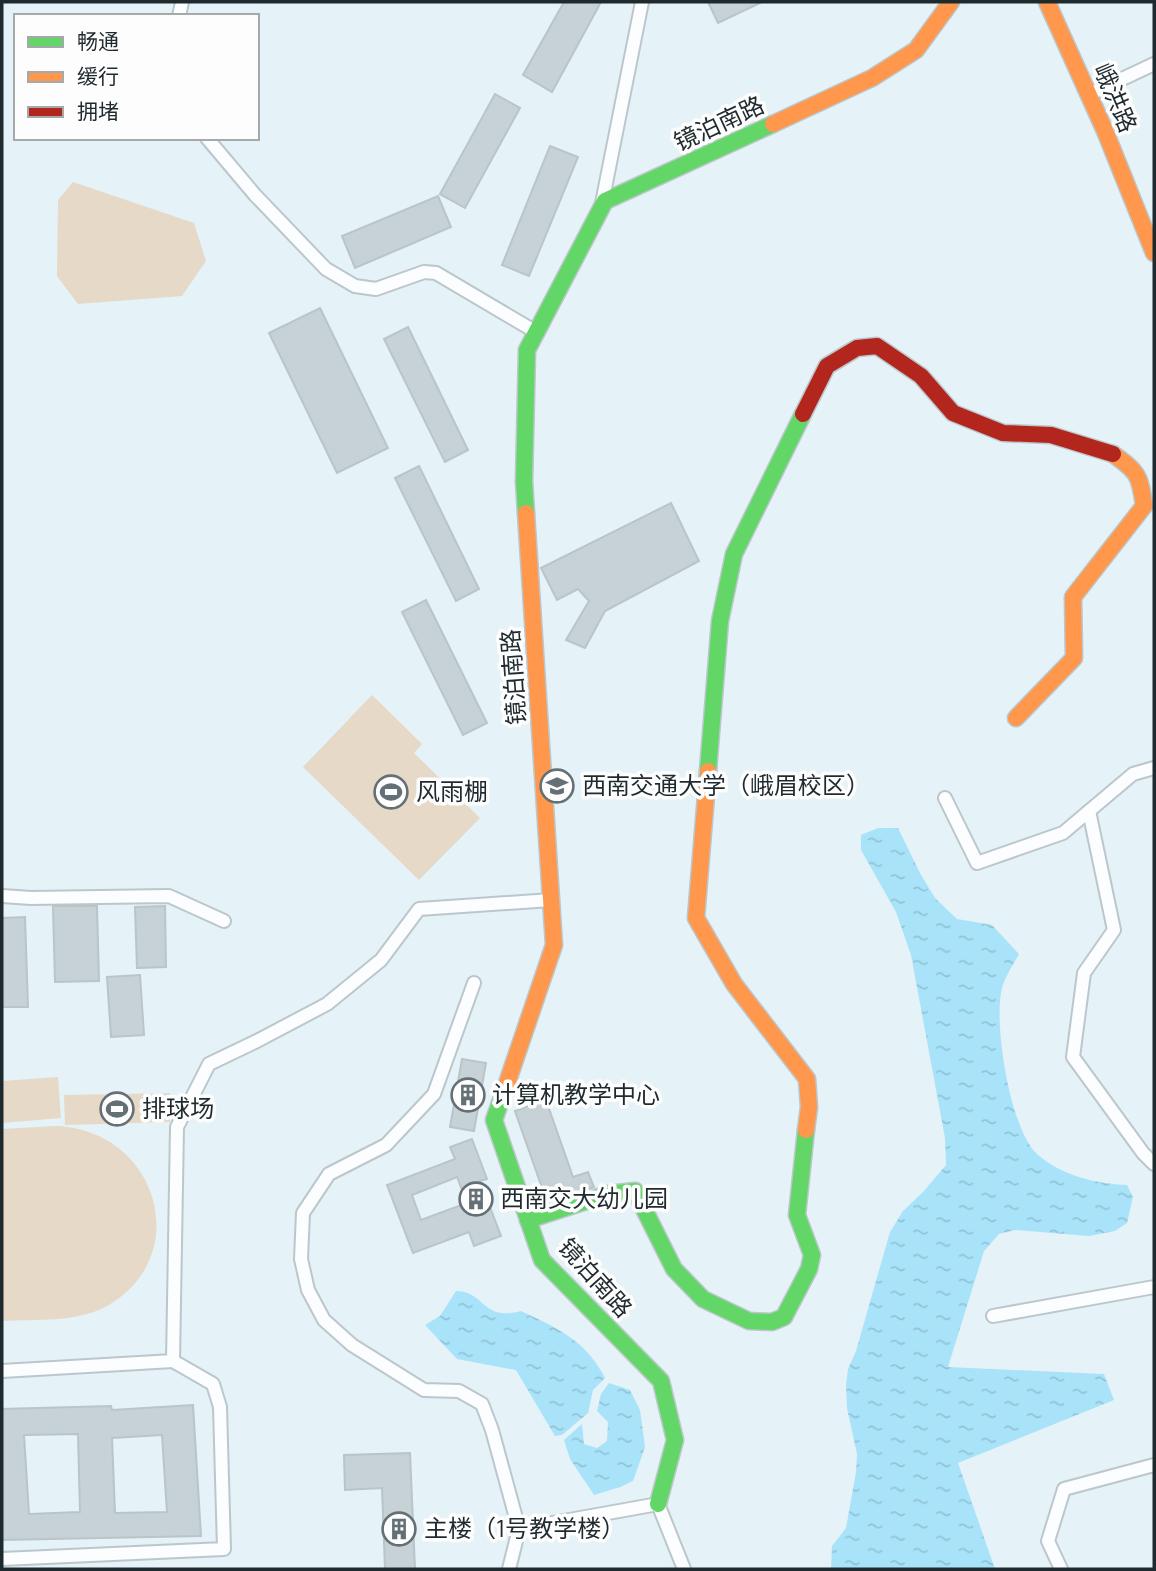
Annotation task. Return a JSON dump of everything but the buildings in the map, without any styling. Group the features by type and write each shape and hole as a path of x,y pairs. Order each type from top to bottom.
{"street":[{"path":"600,211 642,2"},
{"name":"镜泊南路","path":"658,1504 675,1440 661,1381 542,1260 494,1120 554,945 524,481 527,349 605,201 872,78 916,50 951,2"},
{"name":"峨洪路","path":"1047,2 1154,253"},
{"path":"1088,95 1154,64"},
{"path":"209,140 255,195 326,269 355,286 376,289 424,272 436,273 536,332"},
{"path":"528,1220 607,1194 635,1191 674,1269 703,1300 749,1321 772,1322 784,1317 809,1269 812,1255 797,1215 809,1107 807,1079 734,984 696,918 720,621 734,554 827,366 857,348 877,346 921,376 953,413 1003,433 1051,435 1108,451 1133,468 1140,483 1144,506 1073,597 1074,658 1016,718"},
{"path":"945,798 977,863 1063,833 1133,774 1154,768"},
{"path":"1089,811 1114,930 1084,974 1073,1057 1143,1153 1154,1164"},
{"path":"2,896 169,896 225,921"},
{"path":"173,1362 177,1127 209,1064 327,1004 381,960 419,909 551,900"},
{"path":"474,983 434,1094 386,1145 329,1174 303,1213 301,1259 307,1290 324,1320 352,1345 424,1390 459,1391 482,1404 492,1430 519,1529 509,1569"},
{"path":"993,1316 1154,1287"},
{"path":"2,1371 173,1362 213,1384 220,1407 224,1549 2,1559"},
{"path":"1061,1569 1048,1541 1064,1489 1154,1465"},
{"path":"519,1529 658,1504 684,1569"}],"shaded area":[{"path":"73,182 194,223 206,261 182,296 78,304 57,276 58,200"},
{"name":"风雨棚","path":"372,695 422,744 414,753 480,818 419,880 303,767"},
{"path":"58,1077 61,1118 2,1123 2,1081"},
{"name":"排球场","path":"170,1093 170,1122 65,1125 64,1095"},
{"path":"56,1126 91,1133 119,1149 140,1172 153,1199 156,1228 150,1257 134,1284 107,1306 69,1318 2,1321 2,1129"}],"water":[{"path":"878,828 898,828 935,898 957,919 992,925 1019,954 1002,988 1000,1025 1006,1075 1027,1141 1037,1154 1056,1168 1103,1183 1127,1185 1133,1197 1127,1223 1115,1231 1089,1236 1015,1230 999,1234 984,1251 948,1367 1104,1374 1114,1400 958,1463 995,1569 831,1569 832,1546 846,1528 856,1472 857,1454 847,1408 848,1369 856,1351 890,1232 903,1211 946,1165 945,1138 911,955 896,912 861,850 861,835"},
{"path":"456,1291 466,1292 498,1313 521,1311 580,1345 605,1378 593,1390 588,1413 562,1435 555,1436 516,1370 457,1359 425,1325 440,1316"},
{"path":"609,1383 630,1390 640,1410 645,1447 633,1481 594,1495 570,1459 564,1440 582,1424 584,1444 597,1448 607,1441 608,1422 597,1411 601,1394"}],"traffic: fast":[{"path":"526,513 524,481 527,350 605,201 773,124"},
{"path":"708,771 720,621 734,554 803,414"},
{"path":"505,1089 494,1120 542,1260 661,1381 675,1440 658,1504"},
{"path":"528,1220 608,1194 635,1191 674,1269 703,1299 749,1321 772,1322 784,1317 809,1269 812,1255 797,1215 806,1130"}],"traffic: slow":[{"path":"773,124 872,78 916,50 951,2"},
{"path":"1047,2 1105,131 1154,253"},
{"path":"1016,718 1074,658 1073,597 1144,506 1136,475 1113,454"},
{"path":"505,1089 554,945 526,513"},
{"path":"708,771 696,918 734,984 807,1079 809,1107 806,1130"}],"traffic: jam":[{"path":"803,414 827,366 857,348 877,346 921,376 953,413 1003,433 1051,435 1113,454"}],"place":[{"name":"西南交通大学（峨眉校区）","path":"557,786"},
{"name":"风雨棚","path":"391,792"},
{"name":"计算机教学中心","path":"468,1095"},
{"name":"排球场","path":"117,1109"},
{"name":"西南交大幼儿园","path":"476,1199"},
{"name":"主楼（1号教学楼）","path":"399,1529"}]}
